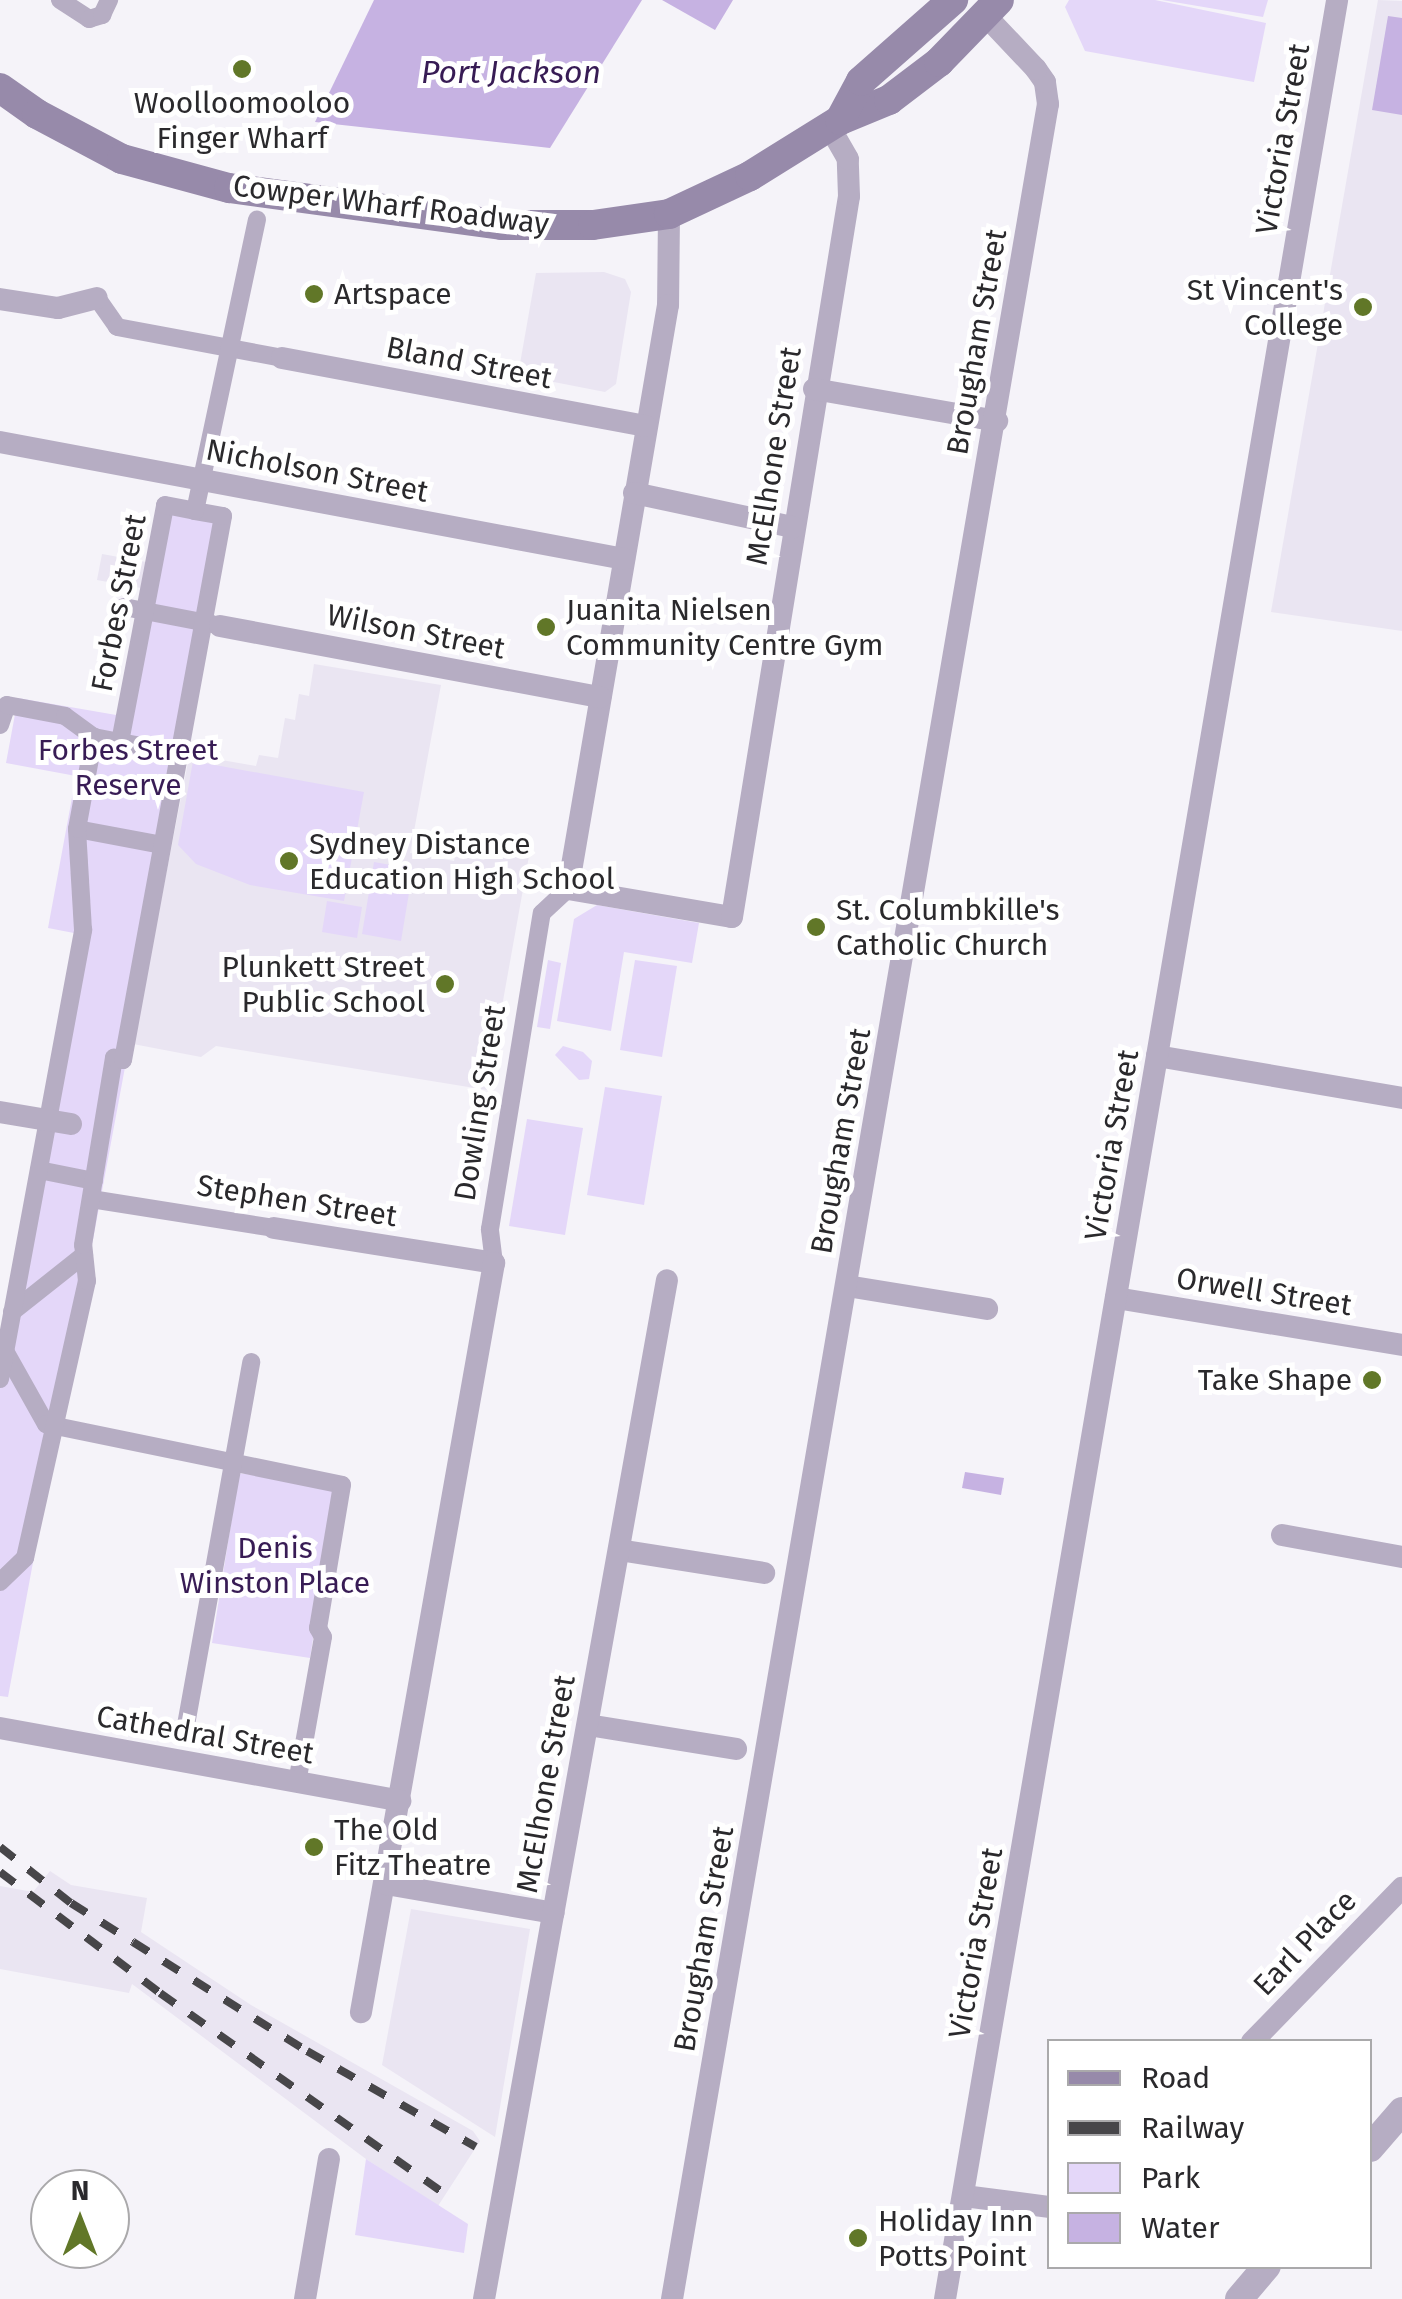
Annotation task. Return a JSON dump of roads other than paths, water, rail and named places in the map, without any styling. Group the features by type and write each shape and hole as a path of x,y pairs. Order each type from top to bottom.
{"main road":[{"name":"Cowper Wharf Roadway","path":"835,124 861,80 953,0"},
{"name":"Cowper Wharf Roadway","path":"0,88 36,114 122,160 263,195 501,225 594,225 669,214 750,176 835,124 889,100 939,62 992,7"}],"street":[{"path":"60,0 88,19 102,15 110,0"},
{"name":"Victoria Street","path":"945,2299 1337,0"},
{"name":"Brougham Street","path":"672,2299 1049,94 1036,68 992,7"},
{"name":"McElhone Street","path":"568,889 732,917 814,389 849,196 848,160 835,124"},
{"name":"Dowling Street","path":"361,2012 494,1262 490,1228 542,912 568,889 670,286 669,214"},
{"name":"Forbes Street","path":"195,510 257,220"},
{"path":"0,299 58,308 97,298 117,327 282,358"},
{"name":"Bland Street","path":"282,358 646,426"},
{"path":"814,389 996,421"},
{"name":"Nicholson Street","path":"0,442 624,559"},
{"path":"634,493 793,528"},
{"name":"Forbes Street","path":"0,1582 26,1558 51,1425 87,1282 84,1255 114,1058 123,1060 178,753 212,624 222,516 166,504 120,742"},
{"path":"124,607 212,624"},
{"name":"Wilson Street","path":"212,624 600,697"},
{"path":"0,725 7,705 65,716 94,737 178,753"},
{"path":"0,1379 39,1170 60,1122 83,930 78,829 94,737"},
{"path":"78,829 162,844"},
{"path":"1158,1056 1402,1098"},
{"path":"0,1112 60,1122"},
{"path":"39,1170 92,1190"},
{"name":"Stephen Street","path":"92,1190 274,1228 494,1262"},
{"path":"12,1312 84,1255"},
{"name":"McElhone Street","path":"484,2299 667,1280"},
{"path":"846,1286 986,1310"},
{"name":"Orwell Street","path":"1116,1298 1402,1345"},
{"path":"5,1351 51,1425 342,1485 318,1628 323,1638 297,1783"},
{"path":"184,1736 251,1362"},
{"path":"1282,1536 1402,1557"},
{"path":"619,1550 764,1573"},
{"path":"588,1725 736,1749"},
{"name":"Cathedral Street","path":"0,1728 400,1802"},
{"path":"386,1884 554,1913"},
{"name":"Earl Place","path":"1255,2039 1402,1888"},
{"path":"1372,2146 1402,2111"},
{"path":"305,2299 329,2160"},
{"path":"964,2196 1047,2207"},
{"path":"1238,2299 1264,2269"}],"water":[{"name":"Port Jackson","path":"374,0 642,0 550,148 315,122"},
{"name":"Port Jackson","path":"662,0 733,0 715,30"},
{"path":"1388,16 1402,18 1402,115 1372,110"},
{"path":"965,1472 1004,1478 1001,1495 962,1488"}],"railway":[{"path":"0,1847 71,1903 307,2051 476,2147"},
{"path":"0,1872 160,1993 446,2195"}],"place":[{"name":"Woolloomooloo Finger Wharf","path":"242,69"},
{"name":"Artspace","path":"314,294"},
{"name":"St Vincent's College","path":"1363,307"},
{"name":"Juanita Nielsen Community Centre Gym","path":"546,627"},
{"name":"Sydney Distance Education High School","path":"289,861"},
{"name":"St. Columbkille's Catholic Church","path":"816,927"},
{"name":"Plunkett Street Public School","path":"445,984"},
{"name":"Take Shape","path":"1372,1380"},
{"name":"The Old Fitz Theatre","path":"314,1847"},
{"name":"Holiday Inn Potts Point","path":"858,2238"}],"park label":[{"name":"Forbes Street Reserve","path":"128,767"},
{"name":"Denis Winston Place","path":"275,1565"}]}
